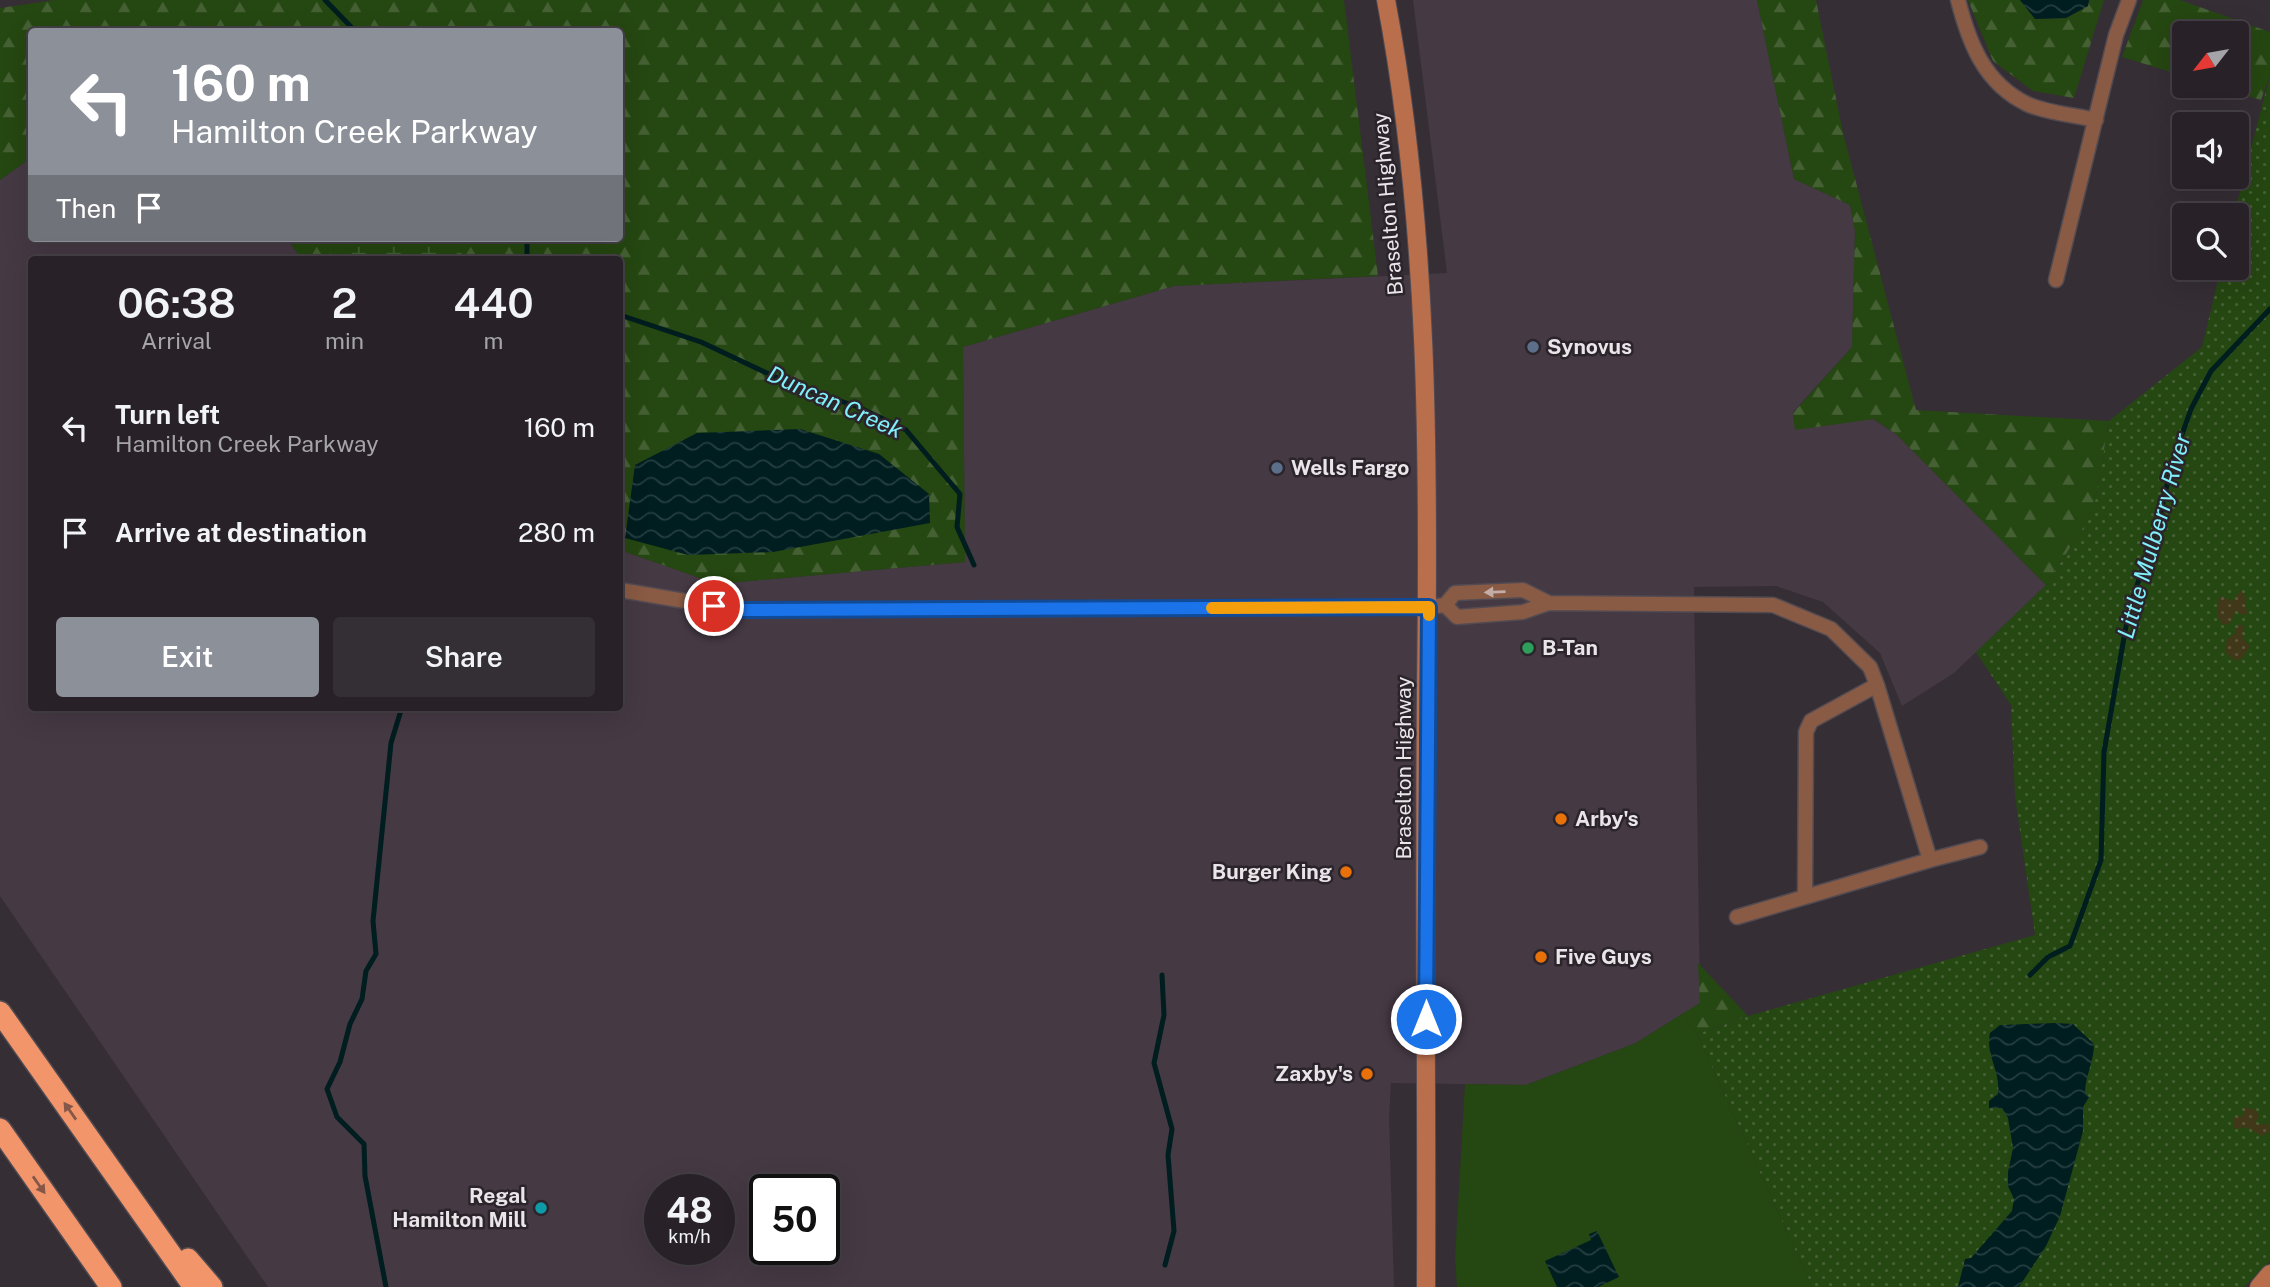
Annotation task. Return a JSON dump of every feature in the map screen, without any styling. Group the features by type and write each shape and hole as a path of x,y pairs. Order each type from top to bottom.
{"highway":[{"path":"0,1012 194,1287"},
{"path":"0,1129 111,1287"},
{"path":"99,1153 212,1287"}],"main road":[{"name":"Braselton Highway","path":"1386,0 1396,53 1409,163 1437,606 1426,689 1426,1287"},
{"path":"2259,1287 2270,1274"}],"street":[{"path":"1958,0 1970,44 1993,78 2028,104 2096,120"},
{"path":"2056,280 2116,35 2129,0"},
{"path":"1437,606 1455,593 1523,590 1549,603"},
{"path":"623,591 738,610 1437,606 1457,617 1523,612 1549,603 1773,605 1831,629 1870,667 1930,860"},
{"path":"1805,897 1805,732 1811,721 1877,684"},
{"path":"1737,917 1980,846"}],"shaded area":[{"path":"1413,0 1757,0 1794,179 1850,205 1855,231 1852,347 1793,412 1795,429 1873,419 1897,435 2046,585 1954,673 1902,706 1880,653 1823,602 1776,586 1694,587 1700,1003 1636,1043 1526,1085 1391,1083 1389,1116 1394,1287 268,1287 0,896 0,180 28,160 28,242 289,242 300,256 28,256 28,711 623,711 623,551 717,584 965,562 963,347 1174,286 1447,273"}],"green space":[{"path":"55,0 1344,0 1378,276 1174,286 963,347 965,562 717,584 623,551 623,256 300,256 289,242 623,242 623,28 28,28 28,160 0,180 0,8"},
{"path":"1757,0 1816,0 1843,133 1916,410 2109,421 2093,512 2046,585 1897,435 1874,419 1795,430 1793,413 1852,347 1855,231 1850,205 1794,179"},
{"path":"1968,0 2020,0 2036,19 2066,18 2088,6 2089,0 2104,0 2074,98 2033,91 1993,61"},
{"path":"2143,0 2180,0 2239,21 2172,21 2172,72 2122,57"},
{"path":"2249,25 2270,32 2270,75 2261,100 2249,96"},
{"path":"2270,75 2270,1261 2244,1287 1812,1287 1697,1034 1748,1016 2035,935 2015,796 2011,705 1976,652 2046,585 2093,512 2109,421 2202,347 2218,280 2249,280 2249,203 2237,203 2241,189 2249,189 2249,157"},
{"path":"323,242 448,242 462,256 332,256"},
{"path":"1698,963 1748,1016 1697,1034 1682,1014 1700,1003"},
{"path":"1682,1014 1697,1034 1812,1287 1457,1287 1455,1258 1465,1084 1526,1085 1636,1043"}],"sand":[{"path":"2241,590 2245,596 2247,614 2236,611 2230,623 2223,625 2217,616 2219,596 2233,601"},
{"path":"2237,625 2244,625 2244,640 2250,646 2242,658 2236,661 2225,652 2227,639 2235,634"},
{"path":"2244,1107 2256,1110 2259,1116 2255,1124 2268,1124 2270,1131 2262,1136 2246,1127 2236,1129 2233,1126 2234,1117 2244,1116"}],"water":[{"path":"2020,0 2089,0 2088,6 2066,18 2035,19"},
{"path":"800,429 879,454 929,494 930,523 773,552 688,555 625,538 635,465 697,433"},
{"path":"2073,1024 2094,1044 2085,1087 2085,1093 2089,1097 2083,1107 2083,1131 2060,1216 2046,1246 2019,1287 1958,1287 1965,1259 1971,1258 2012,1211 2014,1199 2008,1186 2013,1148 2008,1118 2002,1108 1989,1108 1989,1101 1998,1094 1990,1033 2000,1025"},
{"path":"1597,1231 1619,1277 1598,1287 1557,1287 1545,1261 1591,1240 1589,1234"}],"waterway":[{"name":"Duncan Creek","path":"325,0 352,28"},
{"name":"Duncan Creek","path":"527,242 527,256"},
{"name":"Little Mulberry River","path":"2030,975 2048,957 2070,946 2101,860 2104,752 2129,609 2159,520 2172,463 2191,409 2211,371 2270,309"},
{"name":"Duncan Creek","path":"623,316 701,342 788,383 858,407 906,430 960,494 957,527 974,565"},
{"path":"386,1287 365,1176 364,1144 337,1117 327,1089 340,1062 350,1024 362,999 366,971 376,954 373,921 391,743 401,711"},
{"name":"Duncan Creek","path":"1162,975 1164,1015 1154,1063 1172,1129 1168,1155 1174,1231 1165,1265"}],"slow traffic":[{"path":"1212,608 1429,607 1429,615"}],"place":[{"name":"Synovus","path":"1533,347"},
{"name":"Wells Fargo","path":"1277,468"},
{"name":"B-Tan","path":"1528,648"},
{"name":"Arby's","path":"1561,819"},
{"name":"Burger King","path":"1346,872"},
{"name":"Five Guys","path":"1541,957"},
{"name":"Zaxby's","path":"1367,1074"},
{"name":"Regal Hamilton Mill","path":"541,1208"}],"route":[{"path":"714,606 738,610 1429,607 1426,689 1426,1019"}]}
